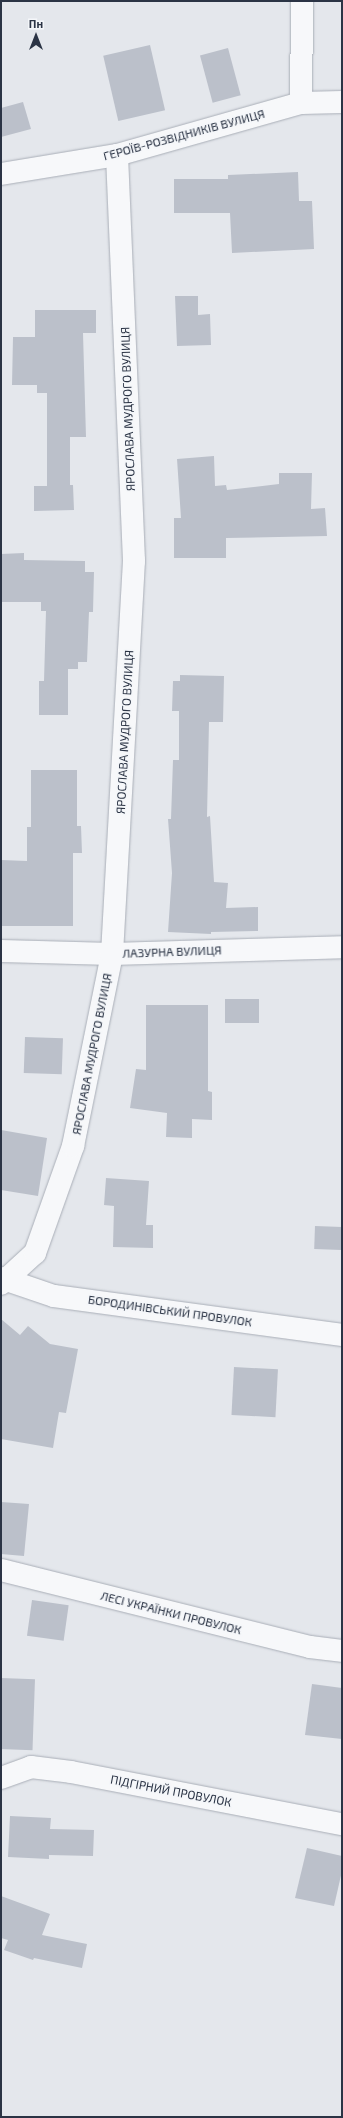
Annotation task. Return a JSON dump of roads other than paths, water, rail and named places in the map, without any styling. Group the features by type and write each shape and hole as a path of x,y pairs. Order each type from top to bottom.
{"street":[{"path":"301,103 302,1"},
{"name":"ГЕРОЇВ-РОЗВІДНИКІВ ВУЛИЦЯ","path":"1,174 117,155 301,103 342,102"},
{"name":"ЯРОСЛАВА МУДРОГО ВУЛИЦЯ","path":"3,1281 35,1253 73,1146 112,954 134,561 117,155"},
{"name":"ЛАЗУРНА ВУЛИЦЯ","path":"1,951 112,954 342,947"},
{"name":"БОРОДИНІВСЬКИЙ ПРОВУЛОК","path":"3,1281 54,1296 342,1335"},
{"name":"ЛЕСІ УКРАЇНКИ ПРОВУЛОК","path":"1,1570 310,1647 342,1651"},
{"name":"ПІДГІРНИЙ ПРОВУЛОК","path":"1,1778 31,1767 342,1824"}]}
